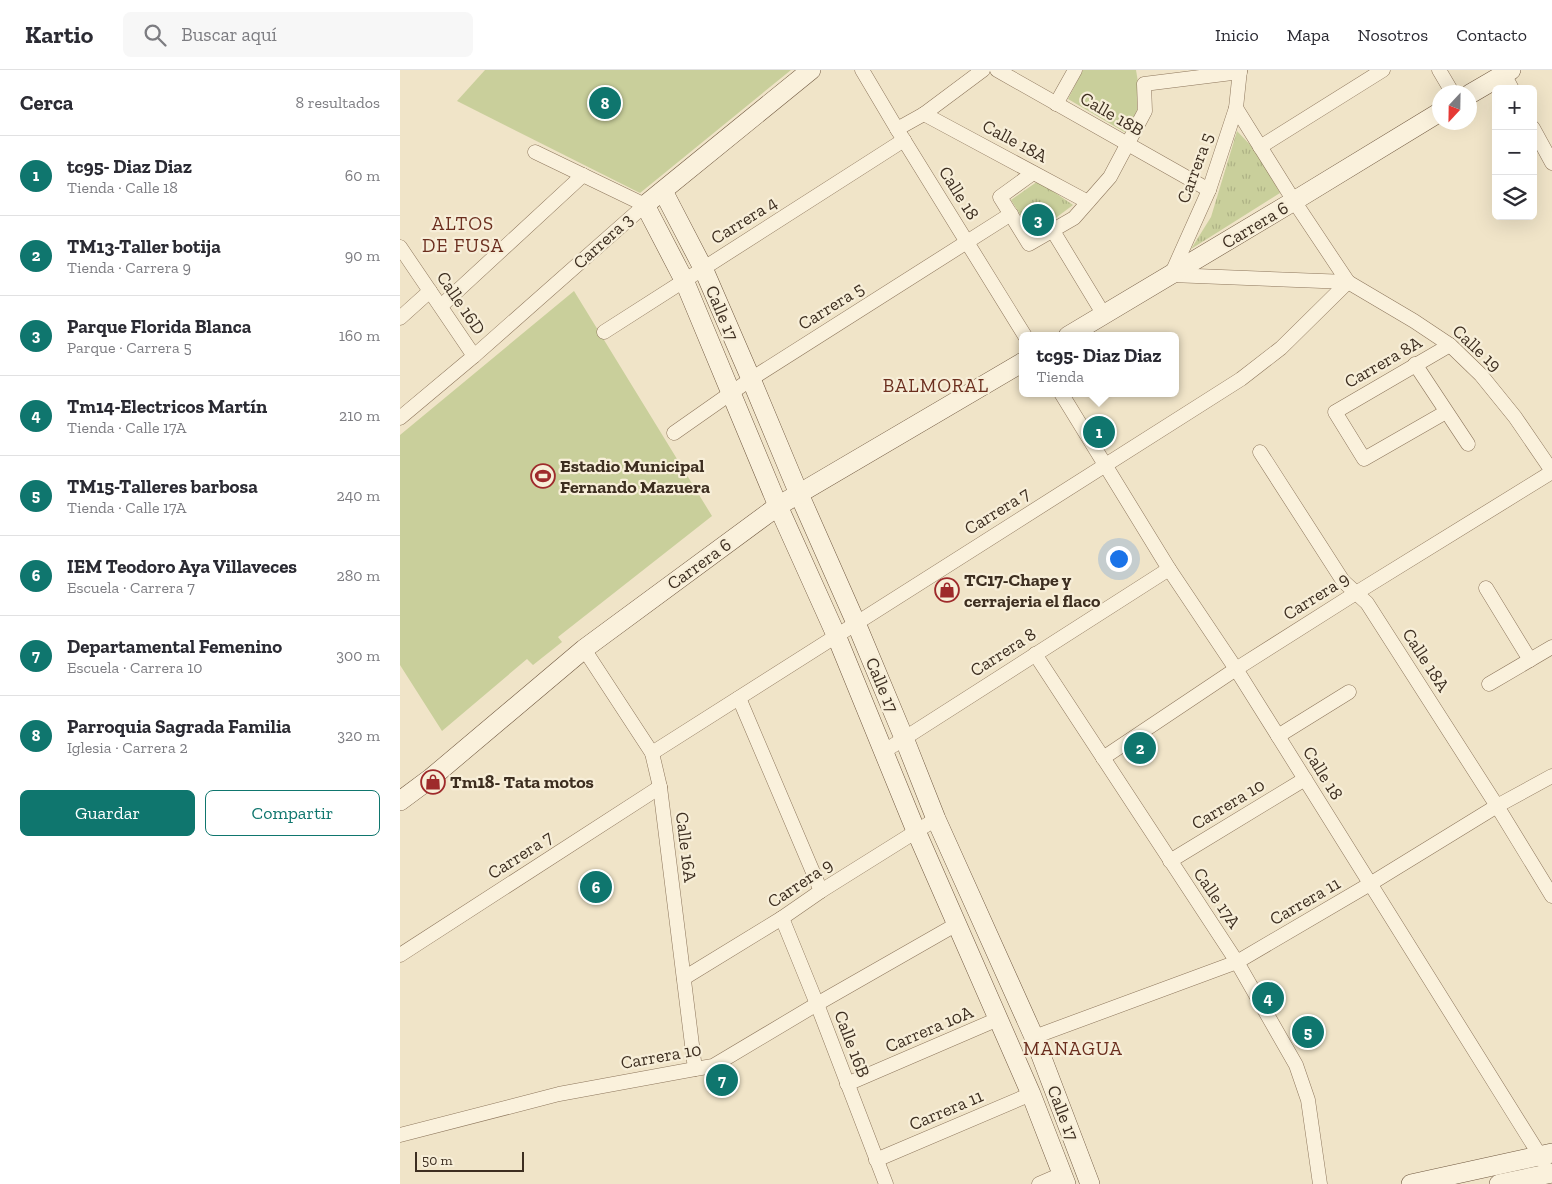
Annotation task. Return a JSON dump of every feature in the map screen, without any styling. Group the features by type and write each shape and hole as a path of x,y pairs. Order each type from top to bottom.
{"street":[{"name":"Carrera 3","path":"400,418 474,356 645,204 811,70"},
{"name":"Calle 18","path":"862,70 1023,332"},
{"name":"Carrera 4","path":"604,332 703,268 900,134 983,70"},
{"name":"Calle 18B","path":"997,70 1209,190"},
{"path":"1056,104 1075,70"},
{"path":"1260,147 1384,70"},
{"path":"1439,70 1448,85"},
{"path":"1033,172 1000,197 1030,244 1074,218 1110,177 1145,111 1144,84 1240,71"},
{"name":"Carrera 5","path":"1171,275 1209,190 1236,108 1240,71"},
{"path":"1477,91 1509,78"},
{"name":"Calle 19","path":"1236,108 1294,201 1348,282 1450,344 1481,375 1510,410 1552,471"},
{"name":"Calle 18A","path":"924,114 1088,202"},
{"name":"Carrera 6","path":"1075,332 1432,117"},
{"path":"1534,130 1552,163"},
{"path":"535,152 645,204"},
{"path":"441,306 583,175"},
{"name":"Calle 17","path":"663,191 703,268 856,623 936,819 1034,1037 1090,1184"},
{"name":"Calle 17","path":"645,204 684,280 778,506 836,635 916,831 1031,1094 1064,1179"},
{"name":"Carrera 5","path":"674,433 751,379 1011,214"},
{"path":"1053,231 1104,315"},
{"name":"Calle 16D","path":"400,247 474,356"},
{"name":"Calle 19","path":"1171,275 1348,282"},
{"name":"Carrera 7","path":"652,753 1241,379 1274,354 1348,282"},
{"path":"400,318 430,291"},
{"name":"Carrera 8A","path":"1446,412 1364,459 1335,412 1450,344"},
{"name":"Carrera 6","path":"400,801 431,778 584,649 778,506 1019,364"},
{"path":"1415,364 1468,444"},
{"name":"Calle 18","path":"1063,397 1169,568 1236,669 1370,884 1546,1155 1551,1174"},
{"name":"Calle 18A","path":"1260,452 1343,581 1367,603 1497,806 1552,896"},
{"name":"Carrera 9","path":"1102,758 1236,669 1552,471"},
{"name":"Carrera 8","path":"883,752 1169,568"},
{"path":"1486,588 1530,660"},
{"path":"1489,684 1552,647"},
{"name":"Calle 16A","path":"584,649 652,753 660,787 695,1068"},
{"name":"Calle 17A","path":"1035,654 1237,962 1296,1064 1308,1100 1320,1184"},
{"path":"1278,736 1349,692"},
{"path":"739,698 821,891"},
{"name":"Carrera 11","path":"1034,1037 1237,962 1370,884 1497,806 1552,776"},
{"name":"Carrera 10","path":"1170,861 1305,779"},
{"name":"Carrera 7","path":"400,955 660,787"},
{"name":"Carrera 9","path":"684,978 782,918 821,891 936,819"},
{"name":"Calle 16B","path":"782,918 886,1184"},
{"name":"Carrera 10","path":"400,1135 559,1094 714,1066 817,1004 957,924"},
{"name":"Carrera 10A","path":"847,1084 998,1019"},
{"name":"Carrera 11","path":"876,1160 1031,1094"},
{"path":"1411,1184 1546,1155"},
{"path":"1509,1183 1551,1174"},
{"path":"1039,1184 1064,1179"}],"green space":[{"path":"485,70 791,70 640,193 457,101"},
{"path":"1083,70 1136,70 1138,82 1137,110 1126,133 1068,99"},
{"path":"1237,131 1256,151 1280,193 1191,249 1211,217"},
{"path":"1038,181 1073,205 1033,235 1011,200"},
{"name":"Estadio Municipal Fernando Mazuera","path":"574,291 712,516 558,637 562,642 533,665 527,659 442,731 400,665 400,435"}],"place":[{"name":"Parroquia Sagrada Familia","path":"605,103"},
{"name":"Parque Florida Blanca","path":"1038,220"},
{"name":"tc95- Diaz Diaz","path":"1099,432"},
{"name":"Estadio Municipal Fernando Mazuera","path":"543,476"},
{"name":"TC17-Chape y cerrajeria el flaco","path":"947,590"},
{"name":"TM13-Taller botija","path":"1140,748"},
{"name":"Tm18- Tata motos","path":"433,782"},
{"name":"IEM Teodoro Aya Villaveces","path":"596,887"},
{"name":"Tm14-Electricos Martín","path":"1268,998"},
{"name":"TM15-Talleres barbosa","path":"1308,1032"},
{"name":"Departamental Femenino","path":"722,1080"}],"district":[{"name":"ALTOS DE FUSA","path":"463,234"},
{"name":"BALMORAL","path":"936,385"},
{"name":"MANAGUA","path":"1073,1048"}]}
